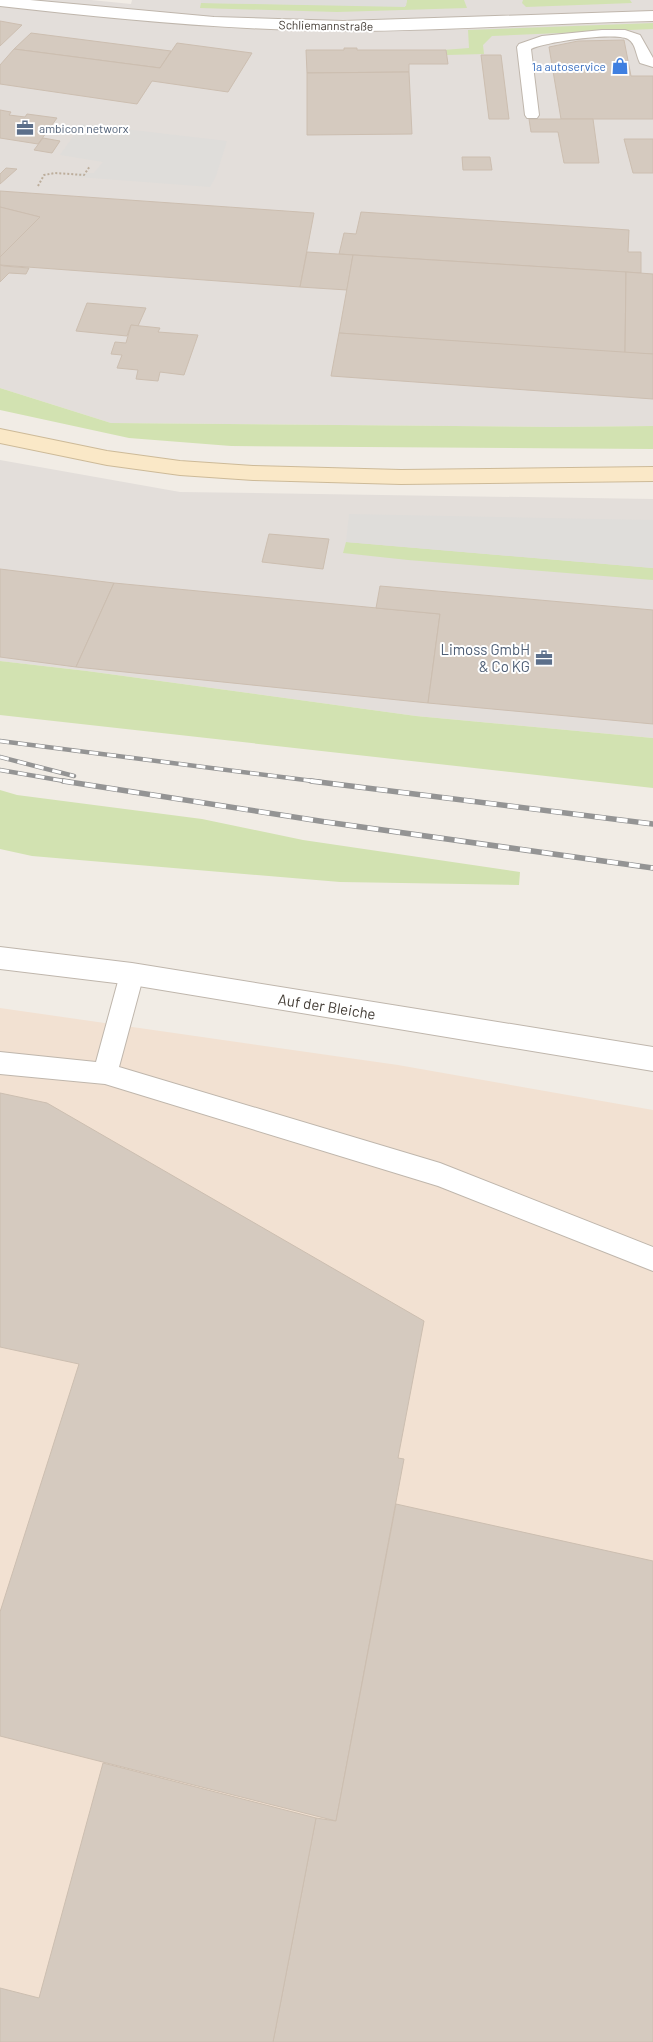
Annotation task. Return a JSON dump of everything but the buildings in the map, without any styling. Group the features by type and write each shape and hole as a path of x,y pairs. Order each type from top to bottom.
{"main road":[{"path":"0,436 107,458 180,468 253,474 384,477 653,474"}],"street":[{"name":"Schliemannstraße","path":"0,1 90,6 208,21 346,26 653,16"},
{"name":"Auf der Bleiche","path":"0,958 132,974 653,1058"}],"lane":[{"path":"532,115 524,47 540,40 582,35 622,34 632,36 637,40 645,60 653,63"},
{"path":"105,1073 132,974"},
{"path":"0,1063 105,1073 440,1176 653,1259"}],"path":[{"path":"38,186 44,175 55,173 84,175 90,166"}],"shaded area":[{"path":"0,0 91,0 131,4 132,0 653,0 653,426 554,427 111,423 0,388"},
{"path":"201,0 407,0 405,7 201,3"},
{"path":"82,124 227,141 216,176 210,187 78,177 78,173 94,173 103,162 60,155"},
{"path":"0,460 180,492 653,499 653,738 416,716 0,661"},
{"path":"349,514 653,520 653,568 346,542"},
{"path":"0,1008 398,1065 653,1110 653,2042 0,2042"}],"green space":[{"path":"407,0 464,0 467,8 337,12 200,8 201,3 406,6"},
{"path":"523,0 630,0 632,3 526,7 522,3"},
{"path":"653,23 653,29 492,36 483,45 484,54 447,55 446,50 443,50 469,48 468,30"},
{"path":"0,388 111,423 554,427 653,426 653,449 231,446 129,438 0,410"},
{"path":"346,542 653,568 653,580 343,553"},
{"path":"0,661 416,716 653,738 653,788 0,715"},
{"path":"0,790 17,795 202,819 303,840 520,872 519,885 340,882 32,856 0,849"}],"railway":[{"path":"0,741 321,782"},
{"path":"0,757 74,776"},
{"path":"0,770 70,782"},
{"path":"63,781 326,822 653,868"},
{"path":"311,781 653,824"}],"place":[{"name":"1a autoservice","path":"620,66"},
{"name":"ambicon networx","path":"25,128"},
{"name":"Limoss GmbH & Co KG","path":"544,658"}]}
